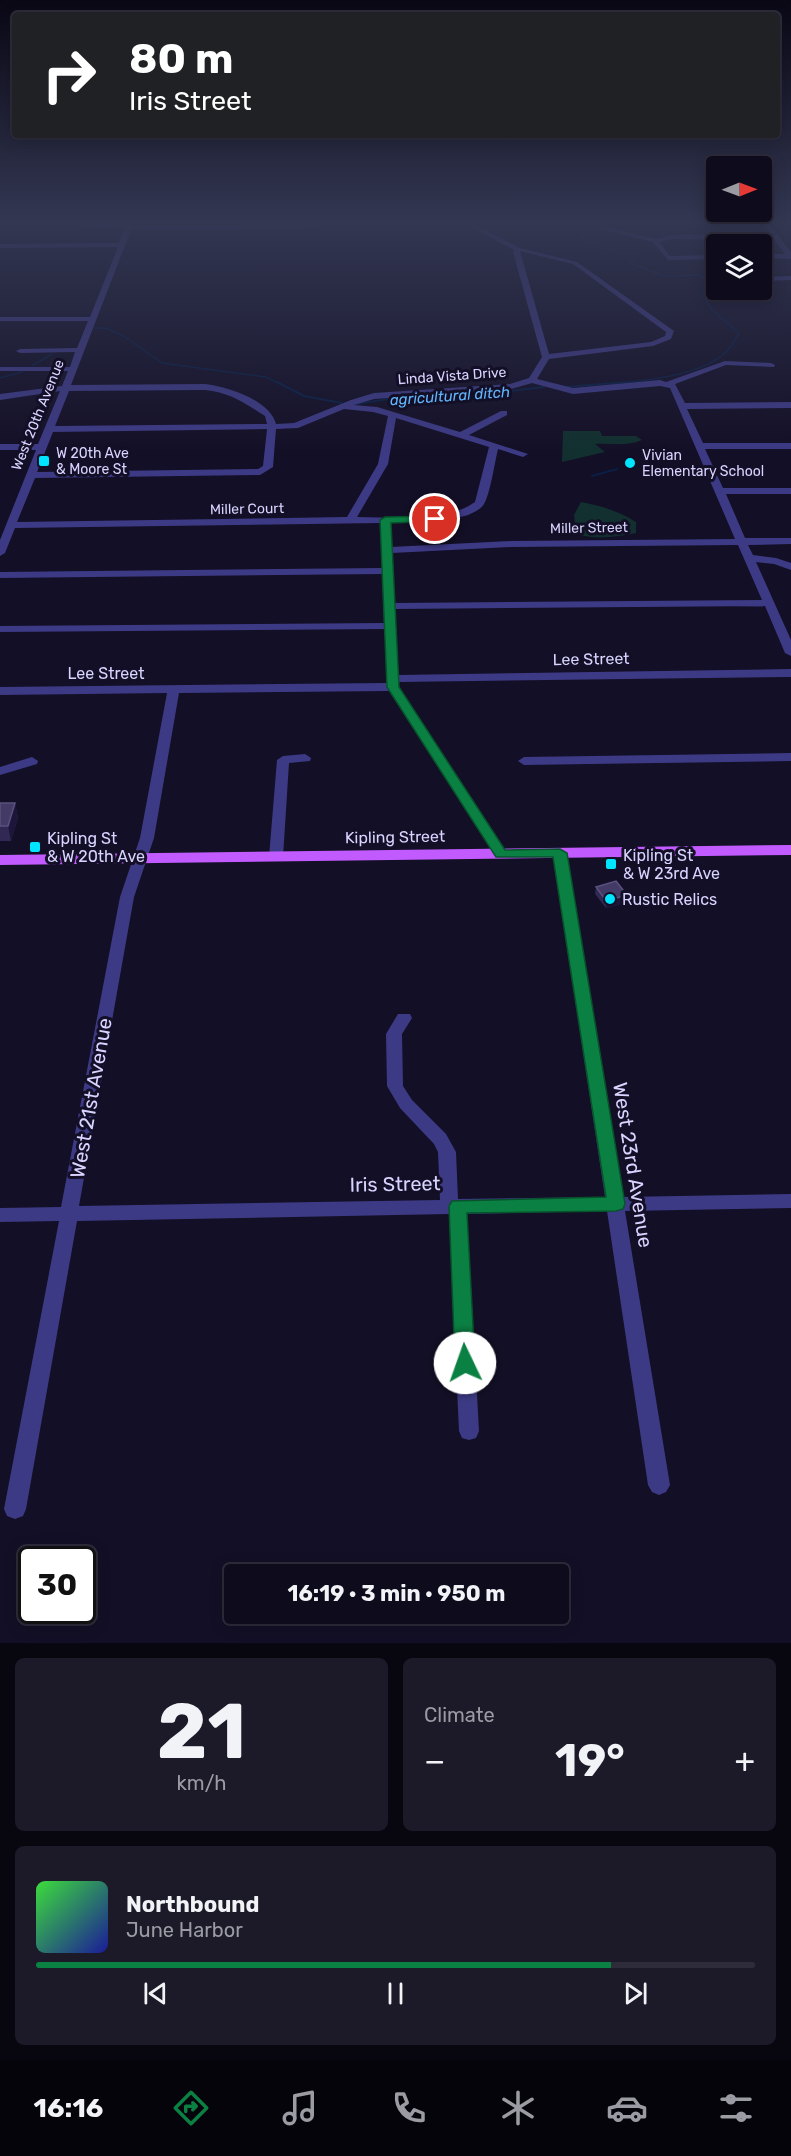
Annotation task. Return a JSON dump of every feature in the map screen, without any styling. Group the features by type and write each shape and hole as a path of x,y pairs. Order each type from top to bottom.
{"main road":[{"name":"Kipling Street","path":"0,860 791,850"}],"street":[{"name":"West 20th Avenue","path":"1,550 100,299"},
{"path":"529,299 546,357 532,380 573,391 671,385 725,363 771,365"},
{"path":"546,357 652,344 668,337 670,331 625,299"},
{"path":"0,319 92,319"},
{"path":"20,351 80,350"},
{"path":"0,369 73,369"},
{"name":"Linda Vista Drive","path":"49,429 272,427 310,422 358,399 374,396 492,389 532,380"},
{"path":"671,385 791,653"},
{"path":"0,397 65,388 205,387 223,389 261,407 269,415 272,427 268,467 260,472 31,475"},
{"path":"682,406 791,405"},
{"path":"343,407 374,409 523,454"},
{"path":"460,436 504,413"},
{"path":"350,521 383,464 392,416"},
{"name":"Miller Court","path":"11,525 350,521 445,517 469,512 480,503 494,445"},
{"path":"700,446 791,446"},
{"path":"0,447 42,447"},
{"path":"720,491 791,491"},
{"path":"385,520 392,683 501,854"},
{"name":"Miller Street","path":"387,550 511,544 791,541"},
{"path":"749,558 776,561 791,567"},
{"path":"0,574 387,571"},
{"path":"390,606 770,603"},
{"path":"0,629 391,626"},
{"name":"Lee Street","path":"0,691 174,689 791,673"},
{"name":"West 21st Avenue","path":"15,1509 127,897 141,858 174,689"},
{"path":"524,761 791,757"},
{"path":"276,857 283,760 305,758"},
{"path":"0,771 32,761"},
{"name":"West 23rd Avenue","path":"560,853 659,1485"},
{"path":"404,1018 394,1034 395,1086 406,1104 440,1139 447,1152 454,1206 469,1431"},
{"name":"Iris Street","path":"0,1215 791,1201"}],"green space":[{"path":"563,431 600,431 602,436 636,436 642,440 624,444 595,444 605,452 562,462"},
{"path":"581,502 610,509 629,518 636,522 636,533 606,537 576,534 574,515"}],"building":[{"path":"0,803 15,803 8,826 0,826"},
{"path":"616,881 627,895 606,901 596,887"}],"waterway":[{"name":"agricultural ditch","path":"612,384 641,381 690,371 718,358 729,349 739,333 711,309 705,299"},
{"name":"agricultural ditch","path":"95,328 105,328 122,335 162,363 266,377 280,384"},
{"name":"agricultural ditch","path":"33,365 52,354"},
{"name":"agricultural ditch","path":"0,378 22,372"},
{"name":"agricultural ditch","path":"277,382 304,396 342,403"},
{"name":"agricultural ditch","path":"565,387 627,382"},
{"name":"agricultural ditch","path":"426,395 485,394 544,387"},
{"name":"agricultural ditch","path":"357,404 407,396"},
{"path":"592,476 617,469"}],"place":[{"name":"W 20th Ave & Moore St","path":"44,461"},
{"name":"Vivian Elementary School","path":"630,463"},
{"name":"Kipling St & W 20th Ave","path":"35,847"},
{"name":"Kipling St & W 23rd Ave","path":"611,864"},
{"name":"Rustic Relics","path":"610,899"}],"route":[{"path":"435,519 385,520 393,687 501,854 560,853 616,1204 458,1206 465,1363"}]}
